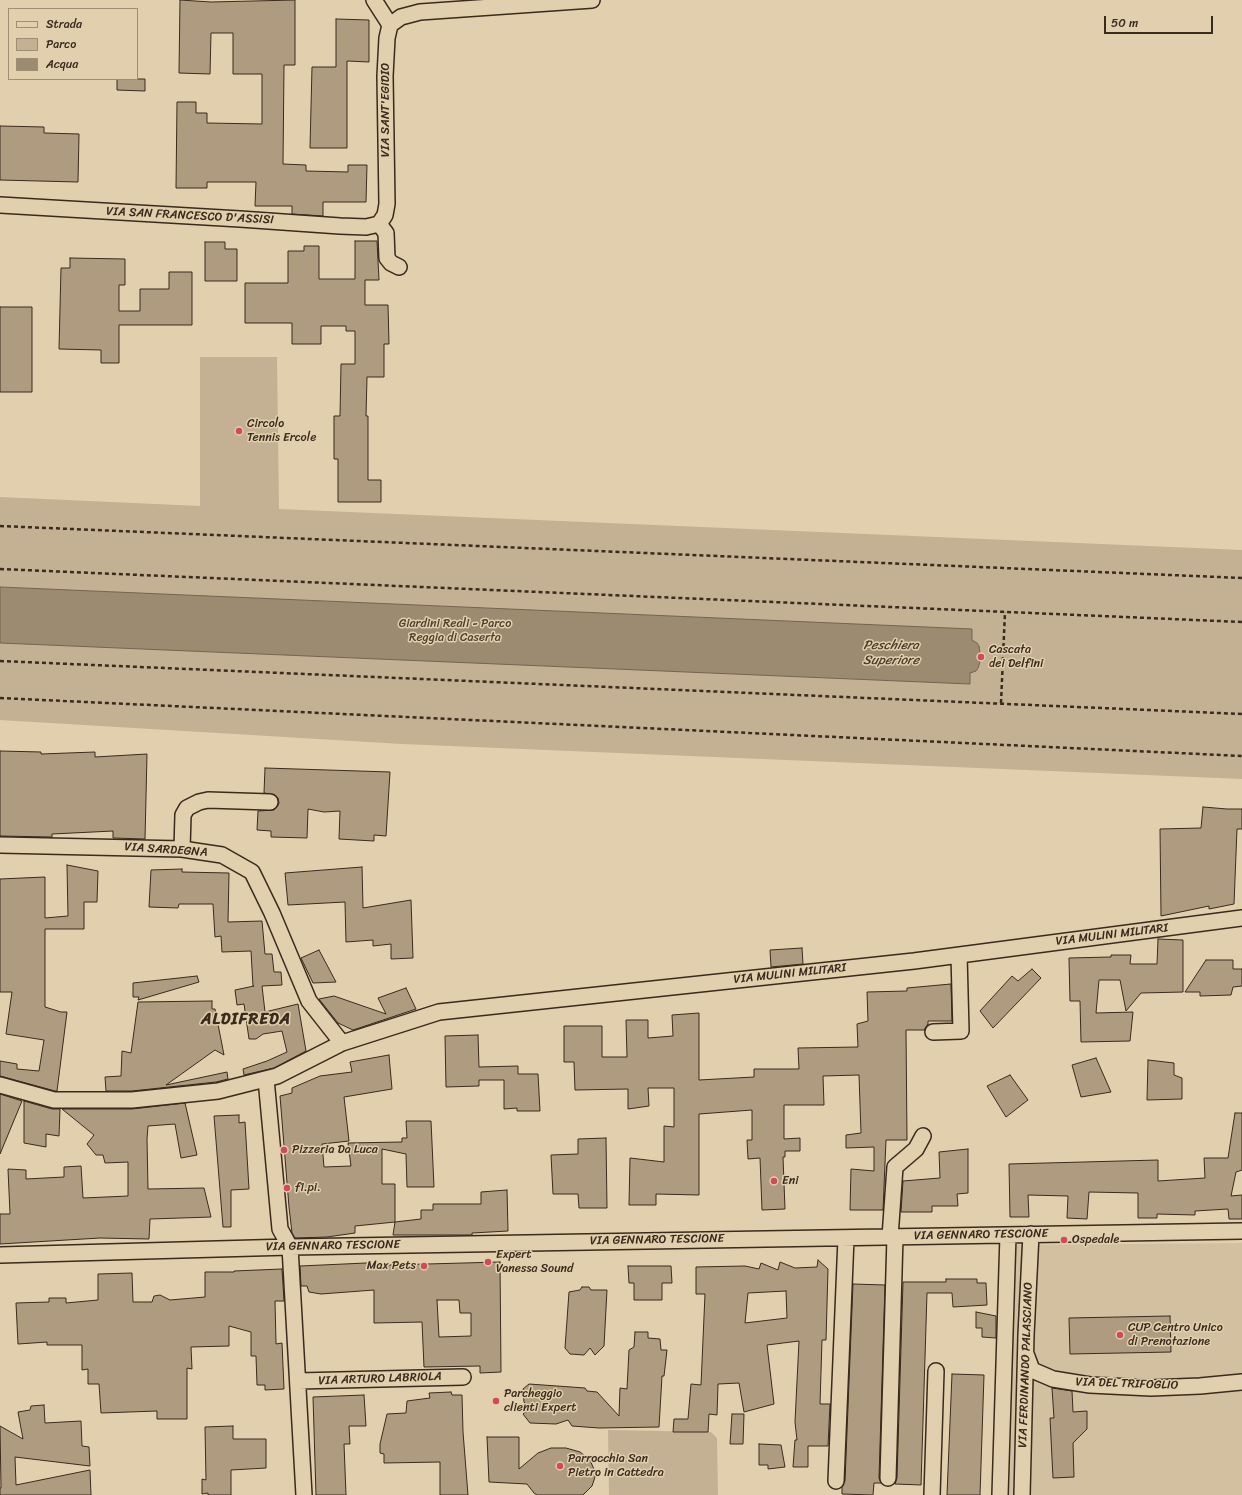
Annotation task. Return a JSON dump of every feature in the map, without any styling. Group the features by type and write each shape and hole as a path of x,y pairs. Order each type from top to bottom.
{"street":[{"path":"373,1 390,25 401,17 420,12 592,0"},
{"name":"VIA SANT'EGIDIO","path":"379,224 385,215 387,204 385,76 387,38 390,25"},
{"name":"VIA SAN FRANCESCO D'ASSISI","path":"0,205 340,226 366,226 379,224"},
{"path":"379,224 386,233 387,258 391,263 399,267"},
{"path":"182,849 183,815 187,808 199,802 208,800 270,802"},
{"name":"VIA SARDEGNA","path":"0,845 182,849 222,855 252,872 272,913 309,1001 342,1043"},
{"name":"VIA MULINI MILITARI","path":"0,1085 54,1100 132,1100 218,1091 277,1076 342,1043 438,1012 959,955 1242,918"},
{"path":"933,1032 961,1031 959,955"},
{"path":"266,1079 280,1230 290,1246 304,1495"},
{"path":"888,1478 894,1167 916,1149 923,1136"},
{"name":"VIA GENNARO TESCIONE","path":"0,1255 290,1246 1242,1231"},
{"name":"VIA FERDINANDO PALASCIANO","path":"1023,1493 1026,1353 1031,1234"},
{"name":"VIA FERDINANDO PALASCIANO","path":"1000,1495 1008,1235"},
{"path":"836,1481 846,1238"},
{"name":"VIA DEL TRIFOGLIO","path":"1026,1353 1032,1370 1053,1379 1083,1384 1151,1388 1200,1386 1242,1382"},
{"path":"932,1495 936,1371"},
{"name":"VIA ARTURO LABRIOLA","path":"298,1381 463,1377"}],"path":[{"path":"0,526 1242,578"},
{"path":"0,569 1242,622"},
{"path":"1000,704 1004,612"},
{"path":"0,661 1242,714"},
{"path":"0,698 1242,756"}],"shaded area":[{"path":"1242,1243 1242,1495 993,1495 1004,1245"}],"green space":[{"name":"Giardini Reali - Parco Reggia di Caserta","path":"200,357 277,357 279,509 1242,550 1242,779 402,744 0,720 0,497 200,506"},
{"path":"608,1430 711,1432 717,1438 718,1495 609,1495"}],"water":[{"name":"Peschiera Superiore","path":"0,587 972,629 972,640 979,646 981,659 976,671 970,673 970,684 0,643"}],"building":[{"path":"180,0 211,2 295,0 295,65 284,65 283,164 306,165 306,171 348,172 348,165 367,165 366,202 323,202 323,216 292,214 292,206 255,206 256,182 207,182 207,188 176,188 177,102 196,102 196,113 207,113 207,123 262,124 262,74 233,74 233,33 211,33 210,74 179,73"},
{"path":"336,19 369,20 369,62 347,61 347,148 310,148 312,67 336,67"},
{"path":"145,79 145,91 117,90 117,80"},
{"path":"0,126 44,127 44,133 79,134 78,182 0,180"},
{"path":"355,241 377,241 379,280 365,280 365,305 388,305 389,344 384,344 384,377 367,377 366,416 368,416 368,480 381,480 381,502 338,502 338,459 334,459 334,416 340,416 341,364 355,364 355,331 346,331 346,326 321,326 321,344 292,344 292,323 245,323 245,283 288,283 288,251 304,251 304,246 319,246 319,279 355,279"},
{"path":"205,242 225,242 225,249 237,249 237,281 205,281"},
{"path":"70,258 125,259 125,285 119,285 119,311 140,311 140,289 169,289 169,272 192,272 192,325 119,325 119,363 101,363 101,350 59,349 61,268 70,268"},
{"path":"0,307 32,307 32,392 0,392"},
{"path":"0,751 41,752 41,754 95,752 95,757 147,754 145,839 113,838 113,831 52,834 52,837 0,836"},
{"path":"265,768 390,772 386,836 374,835 374,841 339,839 340,811 324,812 308,809 307,838 271,837 271,831 257,830 258,811 274,810 279,803 278,798 275,795 264,793"},
{"path":"1203,807 1242,809 1242,829 1237,829 1234,904 1209,909 1209,906 1161,916 1160,829 1201,828"},
{"path":"67,865 98,871 97,902 84,902 84,929 45,929 45,1007 61,1012 67,1012 57,1091 55,1091 0,1076 0,1061 17,1064 17,1069 39,1071 44,1040 6,1034 12,992 0,992 0,879 45,877 45,918 68,916"},
{"path":"362,867 363,908 411,900 413,958 391,959 391,944 373,946 373,940 346,942 345,902 288,905 285,873"},
{"path":"182,869 182,872 229,873 228,922 262,921 265,954 272,954 274,972 281,972 282,985 262,986 265,1012 298,1004 306,1051 274,1068 244,1075 243,1069 287,1052 282,1031 263,1034 256,1039 249,1039 244,1004 237,1005 235,990 254,986 251,951 222,952 221,936 215,937 213,904 179,904 178,908 149,907 151,870"},
{"path":"1158,939 1183,940 1183,992 1141,993 1126,1011 1120,980 1099,980 1096,1013 1133,1012 1130,1041 1081,1042 1080,1001 1070,1001 1069,958 1131,955 1130,964 1157,964"},
{"path":"802,948 803,964 771,967 770,950"},
{"path":"319,950 336,982 313,983 301,958"},
{"path":"1206,960 1233,960 1233,969 1242,969 1242,986 1233,987 1231,995 1200,996 1200,992 1185,992"},
{"path":"1032,969 1041,978 993,1028 980,1011 1012,976 1018,981"},
{"path":"197,976 199,982 138,1000 139,997 133,997 133,983"},
{"path":"951,984 952,1021 928,1021 928,1024 924,1030 906,1030 907,1140 886,1140 883,1210 850,1210 851,1169 874,1171 874,1147 846,1148 846,1135 861,1133 859,1075 823,1076 824,1105 784,1105 784,1139 800,1138 800,1151 785,1151 785,1157 783,1157 785,1209 762,1210 760,1158 748,1159 747,1140 752,1140 752,1110 699,1114 699,1195 656,1194 656,1205 629,1205 630,1158 664,1162 664,1126 674,1127 674,1088 648,1088 649,1106 628,1109 628,1089 575,1090 574,1062 564,1062 564,1026 602,1026 602,1057 627,1057 626,1020 648,1020 648,1038 673,1036 672,1015 699,1013 699,1080 754,1077 754,1069 799,1069 798,1048 858,1047 857,1024 868,1021 867,992 907,991 907,988"},
{"path":"406,988 416,1009 353,1030 338,1023 319,999 334,996 386,1014 378,998"},
{"path":"212,1001 212,1009 215,1009 224,1055 215,1050 166,1085 227,1072 228,1079 216,1082 132,1091 106,1091 105,1077 121,1076 122,1051 131,1053 138,1002"},
{"path":"478,1035 479,1067 518,1066 518,1074 538,1074 540,1111 517,1111 517,1108 504,1109 504,1080 479,1080 479,1086 446,1087 445,1036"},
{"path":"389,1055 392,1089 344,1097 349,1141 322,1144 324,1167 351,1166 348,1143 402,1142 402,1138 407,1138 406,1121 431,1121 434,1187 407,1187 406,1154 382,1149 382,1184 395,1184 395,1222 355,1226 355,1233 327,1237 295,1238 292,1233 289,1207 280,1096 292,1093 292,1088 320,1076 352,1072 350,1062"},
{"path":"1096,1058 1111,1092 1081,1097 1072,1065"},
{"path":"1148,1060 1174,1063 1174,1075 1182,1078 1182,1099 1147,1100"},
{"path":"1010,1075 1028,1100 1006,1117 987,1086"},
{"path":"0,1094 22,1101 0,1154"},
{"path":"24,1101 52,1109 60,1109 59,1136 46,1134 46,1147 24,1143"},
{"path":"185,1103 197,1155 181,1158 175,1124 148,1126 148,1189 204,1188 211,1217 150,1219 149,1239 100,1238 0,1244 0,1214 10,1214 8,1169 26,1170 26,1179 64,1177 64,1167 81,1166 83,1198 128,1196 128,1162 105,1163 103,1155 96,1155 87,1144 94,1135 62,1109 132,1109"},
{"path":"1235,1113 1242,1113 1242,1170 1236,1172 1231,1196 1242,1195 1242,1219 1229,1219 1228,1209 1195,1211 1195,1215 1157,1214 1157,1218 1138,1218 1138,1193 1089,1192 1087,1219 1067,1218 1068,1196 1028,1195 1029,1217 1010,1217 1009,1164 1158,1160 1158,1181 1205,1178 1204,1158 1228,1158"},
{"path":"239,1115 239,1123 245,1122 249,1189 231,1190 231,1227 223,1227 214,1116"},
{"path":"606,1138 607,1208 579,1208 578,1194 553,1194 551,1155 578,1154 578,1139"},
{"path":"968,1149 968,1193 957,1194 958,1206 932,1206 932,1212 901,1212 903,1181 940,1178 939,1152"},
{"path":"507,1190 508,1231 472,1233 472,1235 393,1235 395,1222 421,1219 421,1210 433,1210 433,1204 481,1204 481,1192"},
{"path":"818,1260 828,1269 826,1340 822,1340 820,1404 830,1404 828,1446 808,1446 808,1467 793,1467 795,1440 797,1440 795,1422 799,1341 767,1345 774,1404 744,1412 739,1383 718,1384 717,1415 709,1414 708,1432 673,1432 674,1419 688,1419 691,1384 701,1385 705,1294 696,1294 696,1267 745,1266 759,1269 761,1263 778,1270 780,1262 795,1268 817,1267","holes":["786,1291 787,1318 745,1323 748,1293"]},
{"path":"500,1262 501,1372 480,1373 480,1366 424,1367 422,1322 374,1323 374,1290 321,1294 309,1292 307,1286 301,1286 300,1266 366,1263 391,1265","holes":["437,1300 459,1300 460,1313 471,1313 471,1336 439,1337"]},
{"path":"628,1266 671,1266 672,1283 662,1283 662,1300 634,1300 634,1283 629,1283"},
{"path":"282,1269 284,1301 275,1301 276,1344 282,1343 284,1389 265,1390 265,1385 257,1385 256,1356 251,1356 251,1332 229,1326 229,1346 191,1347 192,1369 187,1368 187,1419 157,1419 157,1411 101,1413 99,1384 88,1384 88,1369 82,1370 82,1345 47,1345 47,1342 18,1344 16,1303 49,1302 49,1298 66,1298 66,1303 98,1300 98,1274 132,1273 133,1302 152,1302 154,1296 160,1295 170,1300 205,1297 205,1272"},
{"path":"946,1279 977,1279 977,1283 986,1283 987,1305 953,1307 952,1293 927,1293 921,1485 895,1484 897,1478 903,1282 946,1282"},
{"path":"853,1284 885,1285 879,1478 881,1483 874,1483 873,1495 842,1494 842,1487 845,1481"},
{"path":"582,1287 589,1287 591,1290 607,1290 604,1346 595,1355 590,1348 584,1355 570,1354 565,1348 569,1292 580,1290"},
{"path":"976,1312 996,1316 996,1338 982,1337 982,1328 976,1328"},
{"name":"CUP Centro Unico di Prenotazione","path":"1170,1316 1171,1352 1070,1354 1069,1318"},
{"path":"635,1332 648,1332 648,1338 660,1339 661,1350 667,1350 664,1376 662,1376 659,1427 599,1428 572,1426 568,1420 556,1424 530,1423 523,1414 529,1409 524,1402 523,1389 529,1384 585,1388 587,1391 597,1392 619,1416 620,1388 627,1389 629,1350 634,1347"},
{"path":"952,1374 984,1375 980,1495 947,1495"},
{"path":"1052,1388 1072,1391 1073,1412 1087,1411 1087,1429 1073,1443 1074,1477 1053,1478 1050,1418 1054,1418"},
{"path":"451,1392 452,1395 462,1395 463,1432 468,1495 440,1495 440,1462 384,1463 384,1454 380,1453 380,1444 387,1414 406,1413 407,1401 430,1398 429,1393"},
{"path":"364,1395 366,1426 349,1426 350,1444 344,1444 346,1495 316,1495 313,1397"},
{"path":"44,1405 45,1423 81,1421 82,1446 89,1447 90,1466 15,1457 16,1485 90,1470 91,1495 0,1495 0,1426 23,1439 18,1412 30,1410 31,1406"},
{"path":"732,1414 744,1414 743,1444 730,1444"},
{"path":"233,1426 233,1439 266,1439 266,1468 231,1470 231,1495 208,1495 208,1493 202,1494 202,1479 206,1480 205,1427"},
{"name":"Parrocchia San Pietro in Cattedra","path":"487,1437 519,1437 519,1469 538,1453 551,1448 566,1448 580,1452 590,1460 596,1474 592,1486 583,1495 537,1495 527,1484 489,1482"},
{"path":"759,1444 781,1445 785,1467 768,1469 768,1465 759,1465"}],"place":[{"name":"Circolo Tennis Ercole","path":"239,431"},
{"name":"Cascata dei Delfini","path":"981,657"},
{"name":"Pizzeria Da Luca","path":"284,1150"},
{"name":"Eni","path":"774,1181"},
{"name":"fi.pi.","path":"287,1188"},
{"name":"Ospedale","path":"1064,1240"},
{"name":"Expert Vanessa Sound","path":"488,1262"},
{"name":"Max Pets","path":"424,1266"},
{"name":"CUP Centro Unico di Prenotazione","path":"1120,1335"},
{"name":"Parcheggio clienti Expert","path":"496,1401"},
{"name":"Parrocchia San Pietro in Cattedra","path":"560,1466"}],"district":[{"name":"ALDIFREDA","path":"246,1020"}]}
